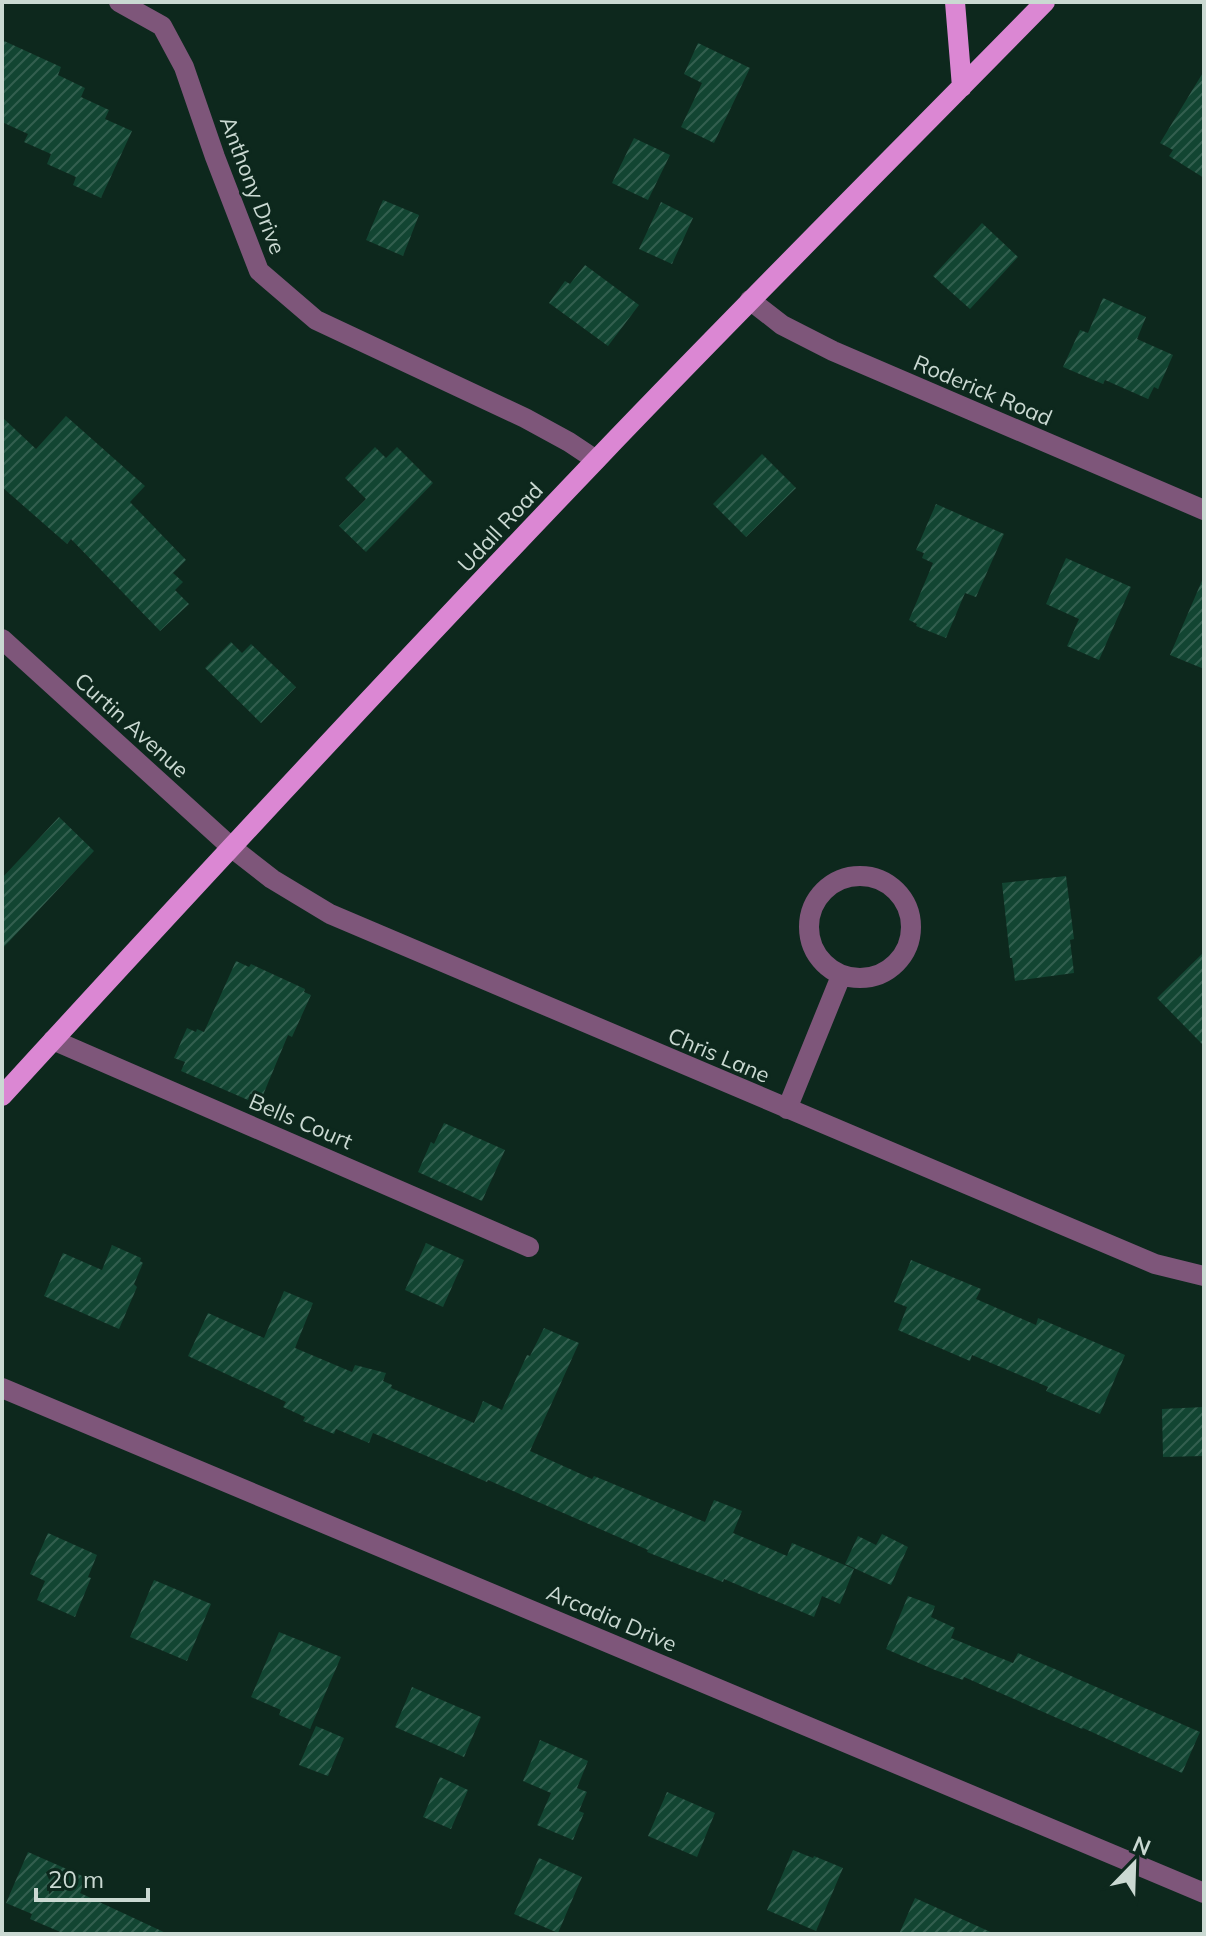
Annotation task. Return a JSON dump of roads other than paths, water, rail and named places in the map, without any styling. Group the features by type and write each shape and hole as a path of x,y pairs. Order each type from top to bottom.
{"main road":[{"path":"955,2 962,87"},
{"name":"Udall Road","path":"2,1096 231,847 596,460 1045,2"}],"street":[{"name":"Anthony Drive","path":"119,2 162,26 184,67 259,271 316,320 525,418 596,460"},
{"name":"Roderick Road","path":"750,300 782,325 833,351 1204,510"},
{"name":"Curtin Avenue","path":"2,639 231,847"},
{"name":"Chris Lane","path":"231,847 272,879 330,914 1155,1264 1204,1276"},
{"path":"860,876 880,879 897,891 908,907 912,927 909,947 897,964 881,976 861,979 841,976 824,964 812,948 808,928 812,908 823,891 840,879 860,876"},
{"path":"787,1109 841,976"},
{"name":"Bells Court","path":"53,1040 529,1247"},
{"name":"Arcadia Drive","path":"2,1388 1204,1893"}]}
